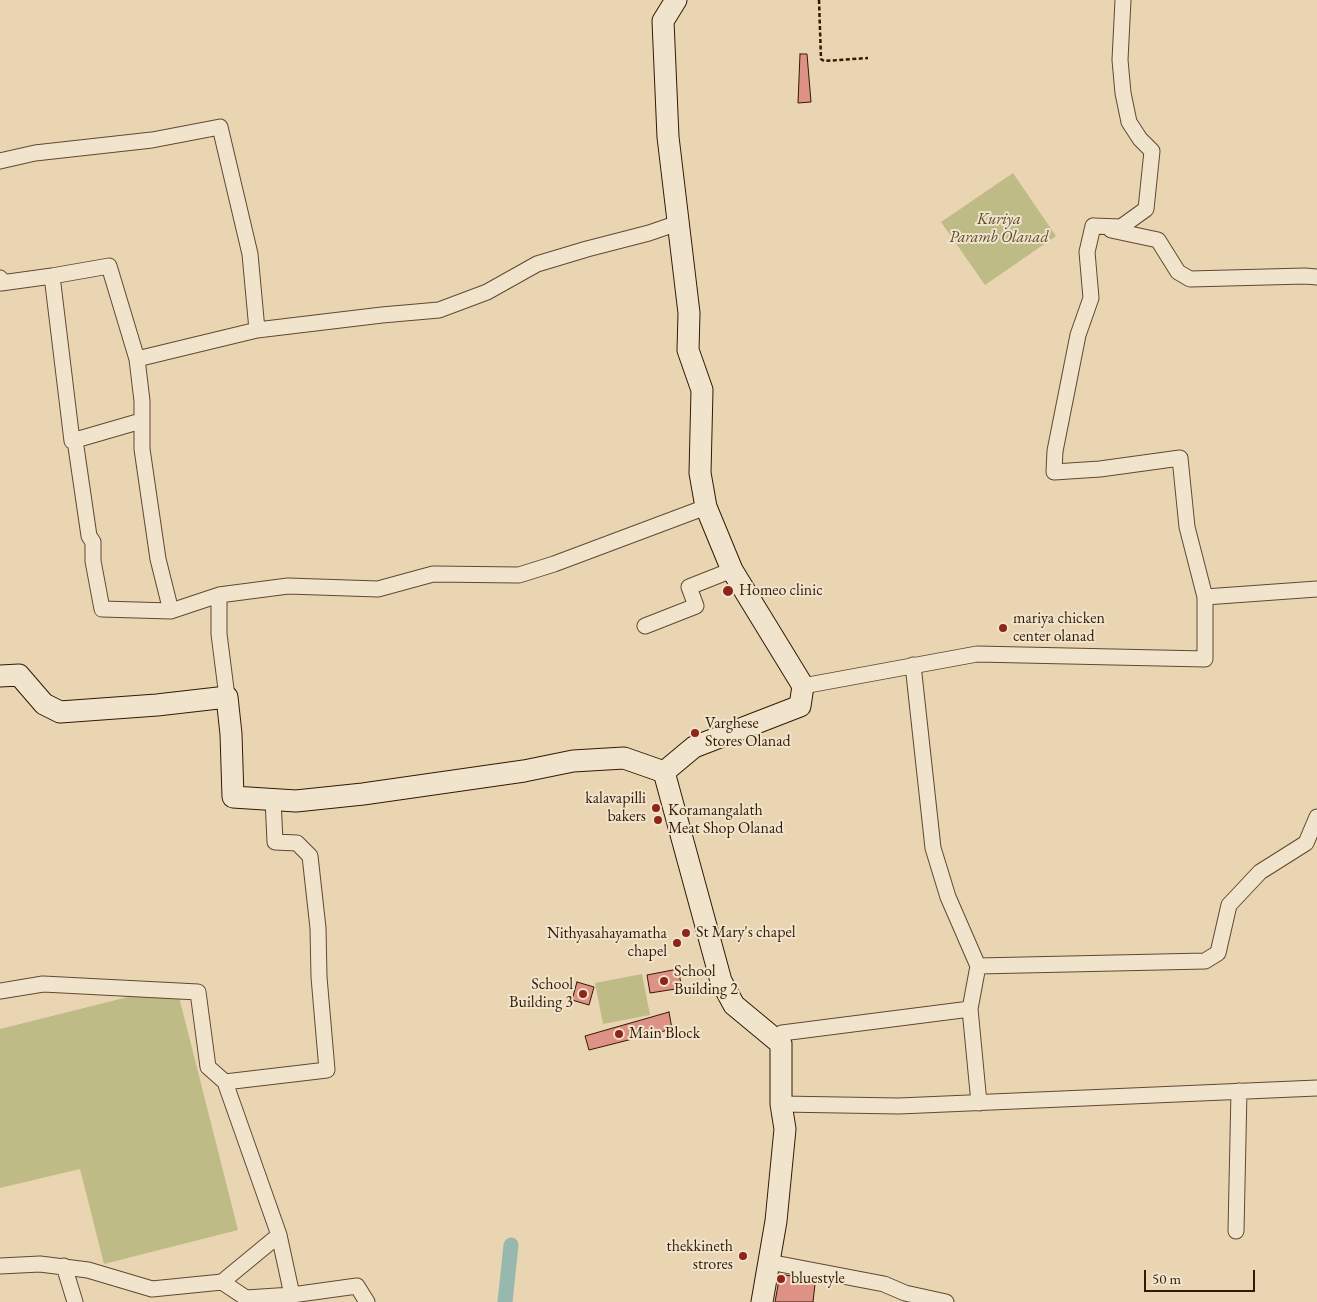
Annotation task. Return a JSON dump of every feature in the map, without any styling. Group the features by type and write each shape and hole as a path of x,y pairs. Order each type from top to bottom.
{"main road":[{"path":"664,772 694,747 800,706 803,686 732,570 706,506 700,473 702,390 688,350 689,313 668,137 663,21 676,0"},
{"path":"0,676 19,675 44,704 60,712 157,705 227,697 231,734 233,797 296,801 363,794 524,771 573,761 624,758 664,772"},
{"path":"664,772 721,981 734,1005 781,1044 781,1104 784,1129 776,1221 762,1302"}],"street":[{"path":"1093,226 1121,227 1146,209 1152,152 1140,139 1129,122 1123,93 1120,60 1123,0"},
{"path":"0,161 35,153 152,140 220,127 250,254 257,330"},
{"path":"137,359 257,330 382,314 439,310 487,292 537,264 678,224"},
{"path":"1093,226 1158,240 1178,272 1190,279 1317,277"},
{"path":"803,686 977,654 1205,660 1205,597 1187,527 1180,458 1100,469 1054,472 1056,451 1078,335 1091,298 1087,252 1093,226"},
{"path":"0,278 1,283 109,266 137,359 142,401 142,449 158,559 171,611"},
{"path":"52,276 72,441 141,420"},
{"path":"75,440 85,509 90,536 93,542 93,561 102,609 171,611 218,595 288,586 378,589 433,574 519,575 554,564 706,506"},
{"path":"645,626 696,606 689,587 732,570"},
{"path":"1205,597 1317,589"},
{"path":"218,595 219,634 227,697"},
{"path":"913,665 933,848 948,897 978,966 970,1009 979,1103"},
{"path":"225,1082 327,1070 319,977 318,928 310,856 297,843 275,842 273,799"},
{"path":"978,966 1205,961 1218,952 1229,905 1260,872 1306,843 1317,817"},
{"path":"0,991 43,984 198,992 208,1067 225,1082 279,1235 292,1295"},
{"path":"781,1044 782,1033 970,1009"},
{"path":"781,1104 899,1106 1317,1088"},
{"path":"1236,1231 1239,1090"},
{"path":"0,1266 40,1264 64,1266 88,1270 152,1290 222,1282 279,1235"},
{"path":"769,1262 884,1284 905,1293 946,1302"},
{"path":"64,1266 75,1302"},
{"path":"222,1282 246,1298 292,1295 357,1286 367,1302"}],"path":[{"path":"819,0 821,59 824,61 868,58"}],"green space":[{"name":"Kuriya Paramb Olanad","path":"1013,173 1056,236 985,285 941,222"},
{"path":"642,974 650,1015 603,1024 595,983"},
{"path":"176,985 238,1230 104,1264 80,1169 0,1188 0,1029"}],"building":[{"path":"800,54 807,54 811,102 798,103"},
{"name":"School Building 2","path":"678,969 682,988 650,993 647,975"},
{"name":"School Building 3","path":"577,982 594,987 589,1005 572,1000"},
{"name":"Main Block","path":"669,1012 672,1029 589,1050 585,1036"},
{"path":"780,1274 808,1279 808,1283 815,1284 813,1302 775,1302"}],"waterway":[{"path":"505,1302 511,1245"}],"place":[{"name":"Homeo clinic","path":"728,591"},
{"name":"mariya chicken center olanad","path":"1003,628"},
{"name":"Varghese Stores Olanad","path":"695,733"},
{"name":"kalavapilli bakers","path":"656,808"},
{"name":"Koramangalath Meat Shop Olanad","path":"658,820"},
{"name":"St Mary's chapel","path":"686,933"},
{"name":"Nithyasahayamatha chapel","path":"677,943"},
{"name":"School Building 2","path":"664,981"},
{"name":"School Building 3","path":"583,994"},
{"name":"Main Block","path":"619,1034"},
{"name":"thekkineth strores","path":"743,1256"},
{"name":"bluestyle","path":"781,1279"}]}
